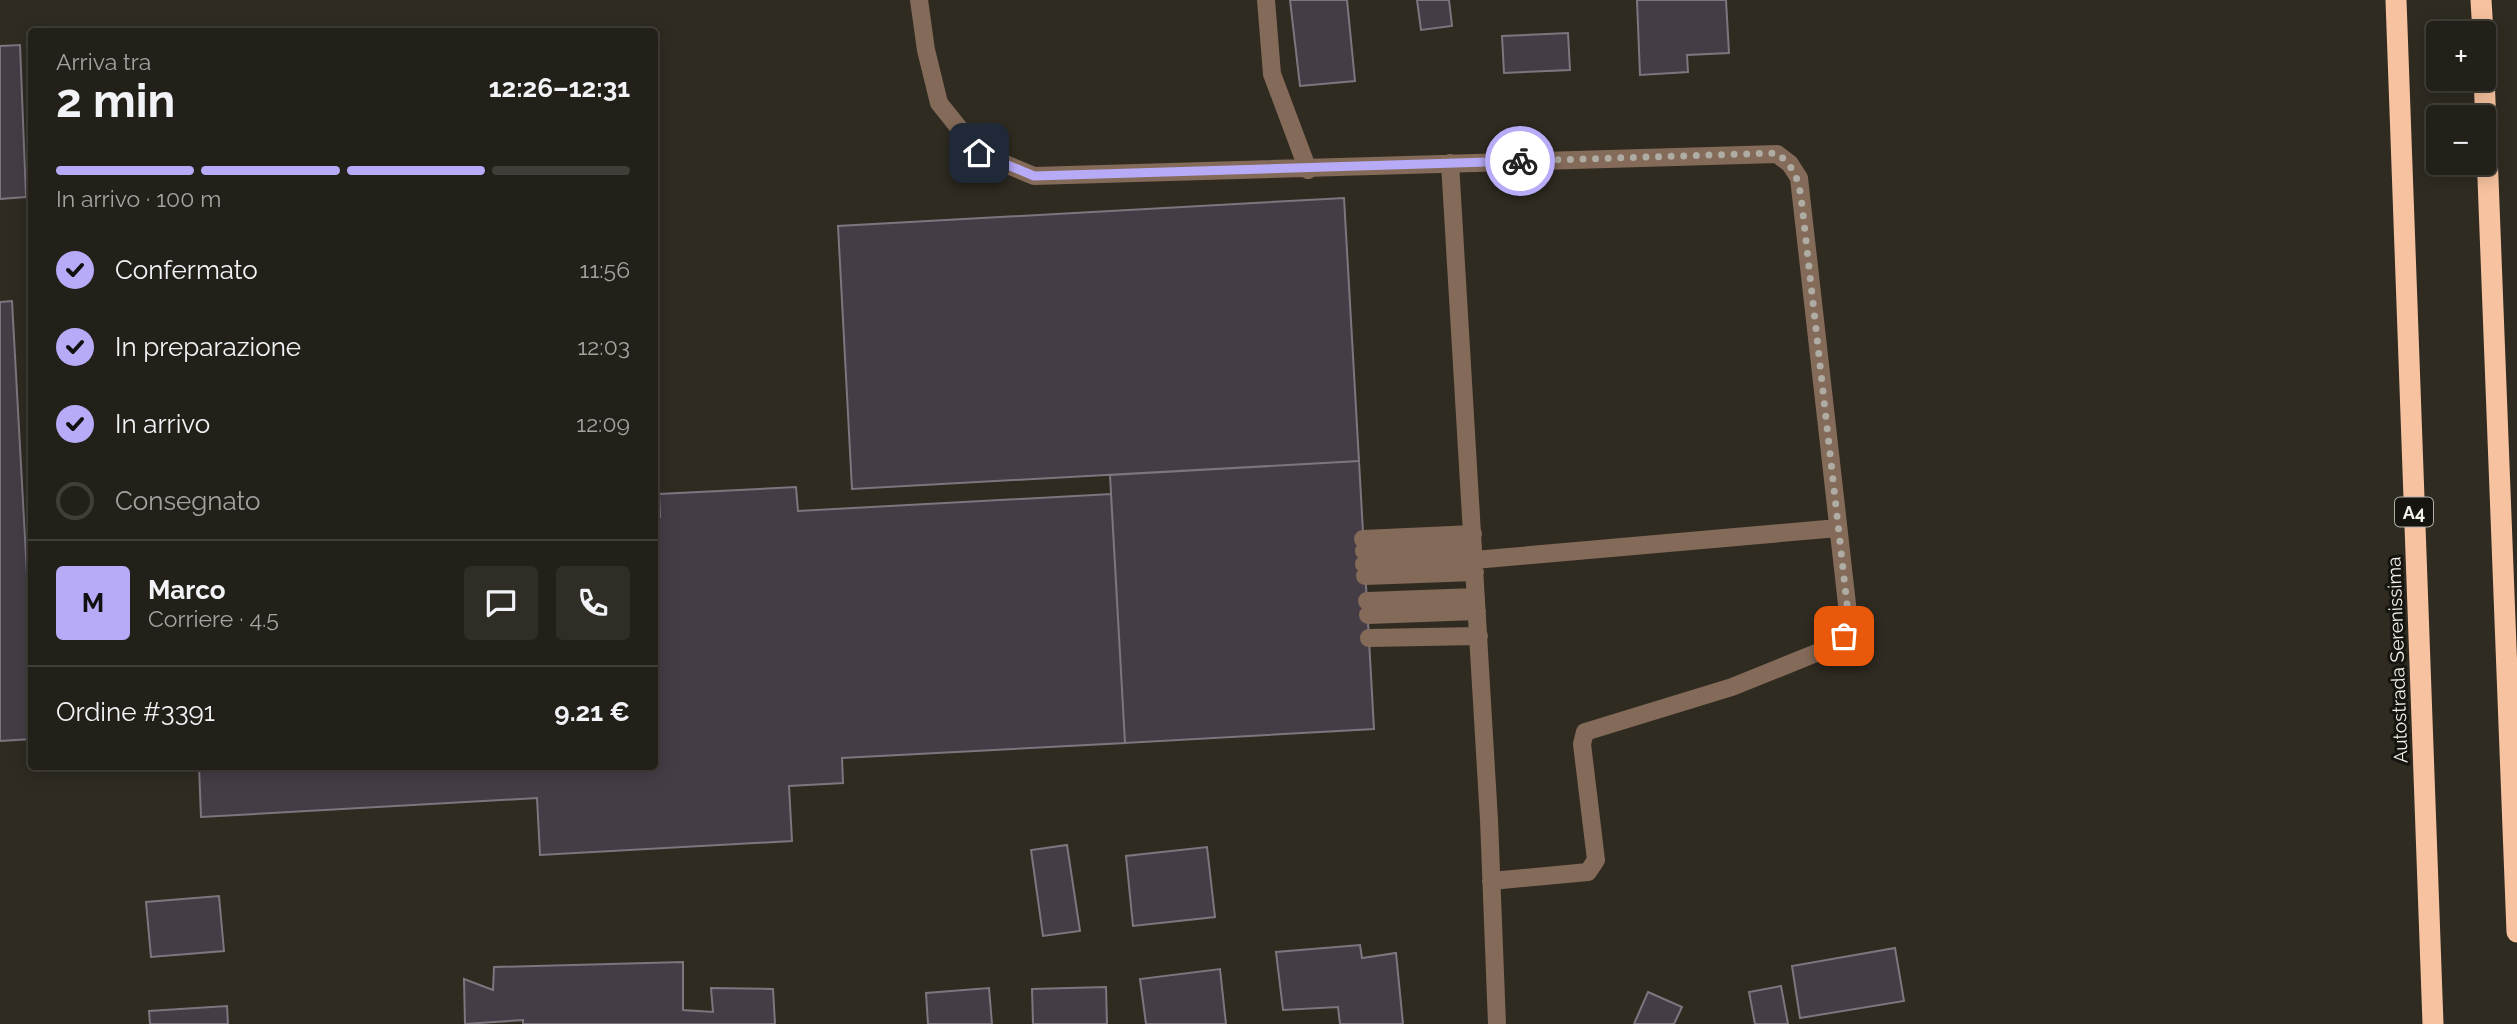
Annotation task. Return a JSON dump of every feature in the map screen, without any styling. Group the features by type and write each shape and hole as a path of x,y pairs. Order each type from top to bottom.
{"highway":[{"name":"Autostrada Serenissima","path":"2396,0 2433,1024"},
{"path":"2482,0 2483,21"},
{"path":"2485,91 2517,932"}],"lane":[{"path":"919,0 926,50 939,103 979,153 1034,176 1308,170 1777,153 1790,164 1799,178 1849,622 1844,636 1836,645 1732,687 1585,732 1582,744 1596,860 1588,872 1491,881"},
{"path":"1266,0 1272,74 1308,170"},
{"path":"1450,163 1497,1024"},
{"path":"1366,589 1475,585 1838,528"},
{"path":"1366,589 1475,585"},
{"path":"1366,589 1475,585"},
{"path":"1366,589 1475,585"},
{"path":"1366,589 1475,585"}],"building":[{"path":"1290,0 1347,0 1355,81 1300,86"},
{"path":"1417,0 1449,0 1452,26 1421,30"},
{"path":"1637,0 1726,0 1729,53 1687,55 1688,72 1640,75"},
{"path":"1568,33 1570,70 1504,73 1502,36"},
{"path":"20,45 26,197 0,199 0,46"},
{"path":"1344,198 1359,461 852,489 838,226"},
{"path":"12,301 28,593 28,739 0,741 0,302"},
{"path":"1359,461 1374,729 1125,743 1110,475"},
{"path":"796,487 798,511 1111,494 1125,743 842,758 843,783 789,786 792,841 540,855 537,798 201,817 199,770 658,770 659,494"},
{"path":"1067,845 1080,931 1043,936 1031,850"},
{"path":"1207,847 1215,917 1133,926 1126,856"},
{"path":"219,896 224,951 151,957 146,902"},
{"path":"1360,945 1362,958 1396,953 1403,1024 1340,1024 1338,1007 1283,1010 1276,952"},
{"path":"1895,948 1904,1001 1800,1018 1792,966"},
{"path":"683,962 683,1010 713,1012 711,988 773,989 775,1024 523,1024 523,1020 465,1024 464,979 493,990 494,967"},
{"path":"1220,969 1226,1024 1146,1024 1140,979"},
{"path":"1781,986 1788,1024 1755,1024 1749,992"},
{"path":"1106,987 1107,1024 1033,1024 1032,989"},
{"path":"989,988 992,1024 928,1024 926,993"},
{"path":"1648,992 1682,1007 1674,1024 1634,1024"},
{"path":"227,1006 228,1024 150,1024 149,1011"}],"way so far":[{"path":"1520,161 1777,153 1790,164 1799,178 1849,622 1844,636"}],"route":[{"path":"979,153 1034,176 1308,170 1520,161"}]}
